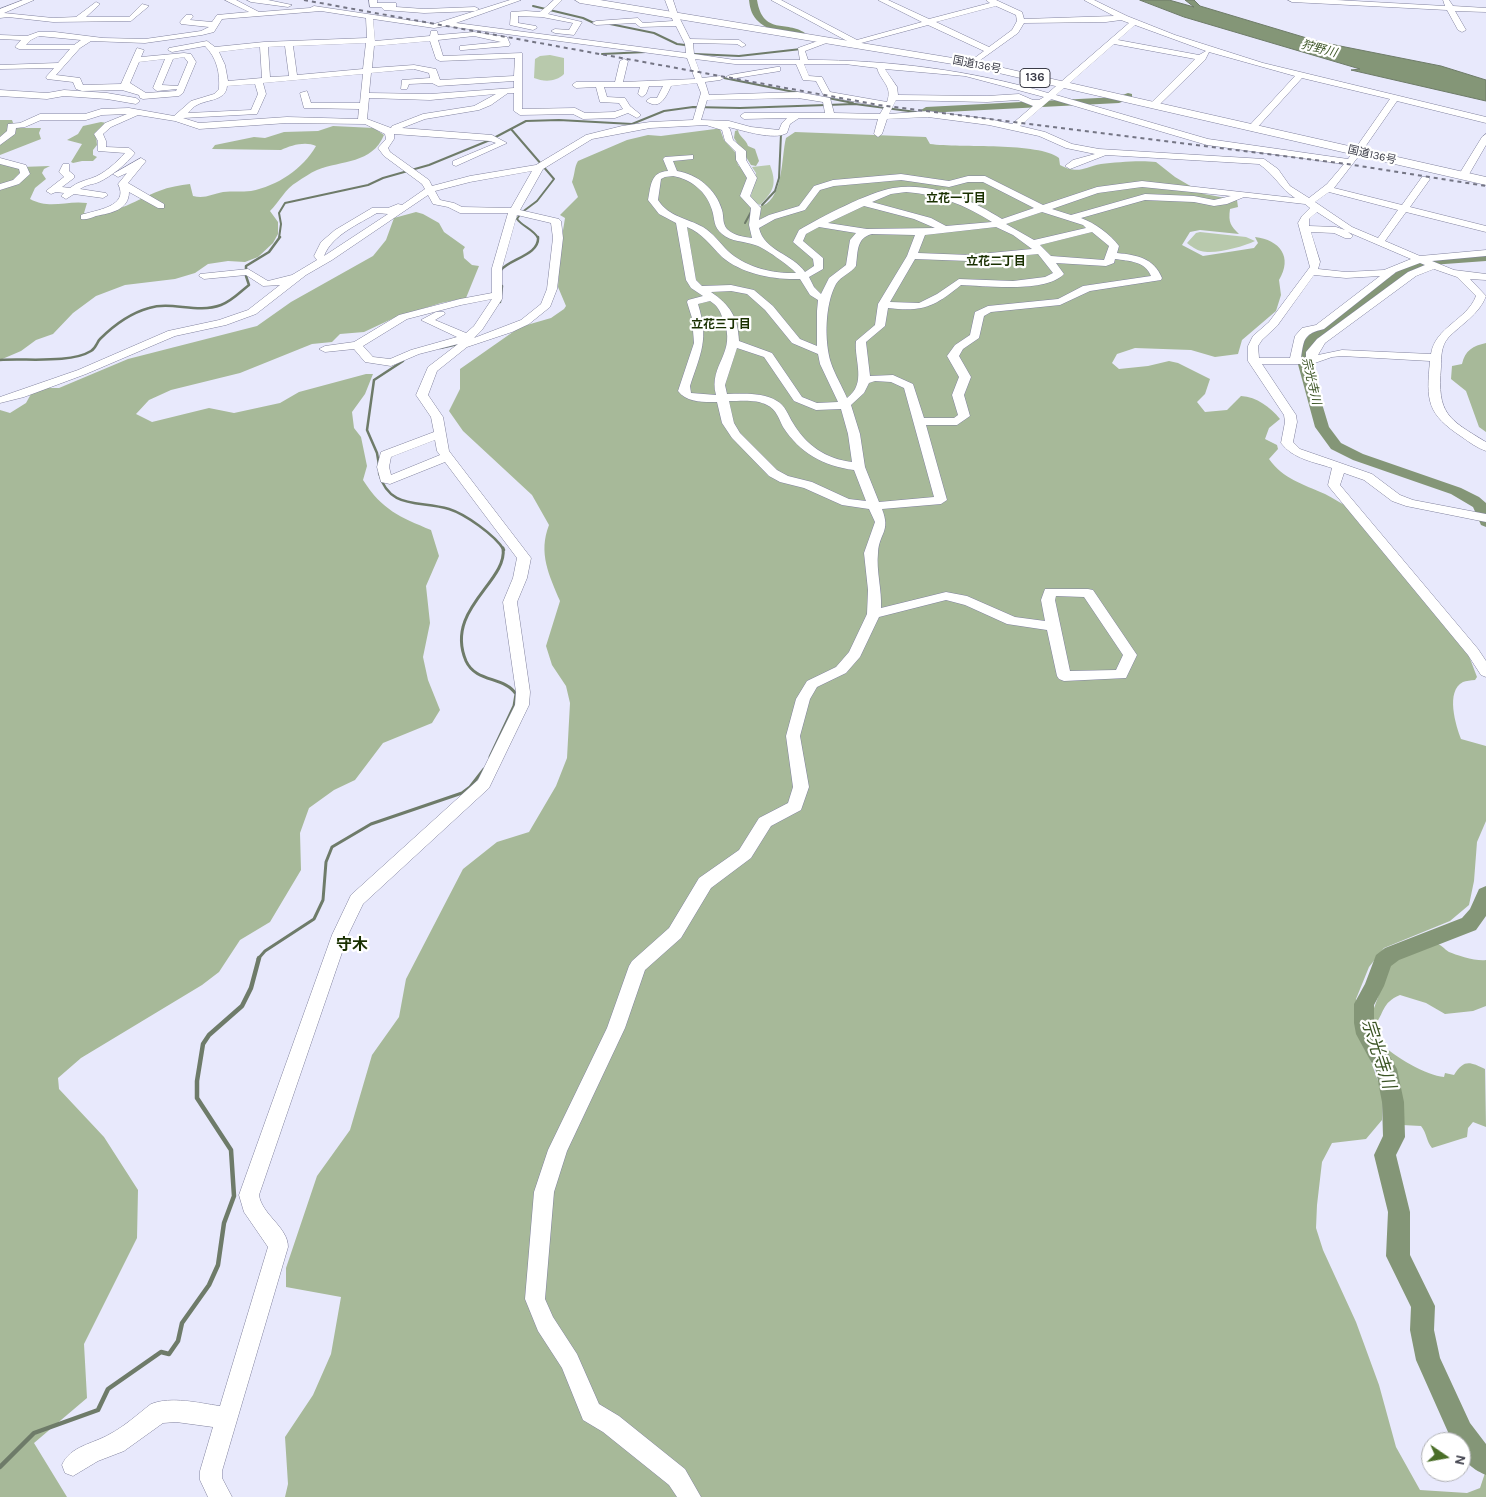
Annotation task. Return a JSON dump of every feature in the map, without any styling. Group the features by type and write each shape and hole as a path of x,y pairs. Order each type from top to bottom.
{"highway":[{"name":"国道136号","path":"580,0 677,19 852,42 974,64 1252,128 1358,150 1486,181"}],"street":[{"path":"0,6 30,0"},
{"path":"230,0 242,4 256,13"},
{"path":"251,0 434,26 446,24 517,0"},
{"path":"373,0 373,5 385,7 423,11 474,9 476,14"},
{"path":"542,15 558,0"},
{"path":"669,0 687,41 690,56 706,94 701,122"},
{"path":"775,0 852,42 993,2 1019,14 1021,21 1015,31 962,74"},
{"path":"882,0 990,51"},
{"path":"1088,0 1122,18 1211,49 1301,74 1486,120"},
{"path":"1292,0 1400,3 1486,10"},
{"path":"1445,0 1462,30"},
{"path":"363,122 370,42 369,20 385,7 443,1"},
{"path":"0,12 15,4"},
{"path":"79,19 96,4"},
{"path":"0,16 8,15 49,20 132,19 145,6"},
{"path":"0,37 28,38 40,34 140,41 210,31 220,17 323,9"},
{"path":"515,13 542,15 578,22 571,33 515,25 515,13"},
{"path":"189,17 184,22 214,25"},
{"path":"1021,21 1106,20 1122,18"},
{"path":"596,23 638,20 640,25 677,19"},
{"path":"1014,127 1134,22"},
{"path":"446,24 735,62 835,62 962,74 1010,84 1046,99 1207,142 1349,162"},
{"path":"534,36 542,29"},
{"path":"178,117 194,103 217,96 223,90 224,84 220,59 203,38 202,33"},
{"path":"214,50 264,44 370,42 477,34 504,39 509,55"},
{"path":"434,36 436,51 440,59 519,55 518,111 520,112 575,112 588,116 614,116 629,110"},
{"path":"28,38 19,46 76,47"},
{"path":"88,38 76,47 50,76 77,80 78,87 82,88 122,87 140,96"},
{"path":"826,40 801,50 806,78 819,79 827,94 891,101 1019,97 1031,103 1046,99"},
{"path":"140,41 136,60 125,84 140,96"},
{"path":"687,41 739,42 742,45"},
{"path":"1111,41 1202,58"},
{"path":"313,42 313,53"},
{"path":"160,58 158,54 162,51 207,43"},
{"path":"264,44 293,77"},
{"path":"0,142 12,132 11,126 40,117 86,117 101,112 132,112 178,117 254,112 262,94 262,80 289,44"},
{"path":"436,51 506,44"},
{"path":"1154,105 1211,49"},
{"path":"880,67 897,51"},
{"path":"0,93 47,96 64,94 140,96 175,94 180,92 183,87 192,62 185,55 136,60"},
{"path":"170,56 157,88 183,87"},
{"path":"619,83 624,61"},
{"path":"730,77 777,70 778,62"},
{"path":"0,67 60,65"},
{"path":"878,134 883,117 891,101 893,88 884,78 880,67"},
{"path":"224,84 293,77 318,80 422,68 433,71 434,80 438,84 518,78"},
{"path":"1252,128 1301,74"},
{"path":"576,85 668,83 720,78"},
{"path":"404,86 406,82 434,80"},
{"path":"650,100 660,101 668,83"},
{"path":"599,84 603,100 622,100 629,110 650,125"},
{"path":"642,94 644,84"},
{"path":"364,95 430,97 519,90"},
{"path":"390,130 438,113 476,108 507,92"},
{"path":"304,93 307,106 363,106"},
{"path":"705,98 798,95 824,99 829,108"},
{"path":"132,112 128,107 140,96"},
{"path":"430,97 438,113"},
{"path":"1396,97 1349,162 1312,204 1305,218 1304,229 1316,262 1313,272 1273,324 1257,338 1252,346 1254,361 1290,415 1292,422 1287,443 1296,452 1368,477 1396,498 1410,504 1481,517"},
{"path":"180,98 194,103"},
{"path":"744,116 797,114 829,108 883,117 928,114 1014,127 1042,134 1069,146 1111,153 1261,161 1275,171 1287,188 1349,229 1426,263 1460,275 1486,277"},
{"path":"69,194 84,182 96,180 121,163 130,152 101,149 102,141 98,134 105,127 132,112"},
{"path":"0,400 20,395 82,372 172,333 222,324 240,318 261,306 298,276 430,189 470,179 539,167 589,137 604,133 650,125 701,122 726,123 749,130 781,133 784,131 788,121 797,114"},
{"path":"588,116 592,125 604,133"},
{"path":"178,117 198,126 287,120 363,122 390,130 494,138 503,144 456,163"},
{"path":"701,122 726,129 729,141 741,151 741,160 752,176 745,196 756,208 752,221 755,234 760,242 794,265 815,297 824,300"},
{"path":"390,130 390,136 383,146 383,150 426,182 436,202 451,205 456,210 505,209 556,221 558,238 552,289 546,305 525,322 474,343 426,319 470,304 497,298"},
{"path":"1463,176 1486,137"},
{"path":"1070,166 1081,160 1111,153"},
{"path":"480,154 493,160"},
{"path":"673,173 668,159 690,157"},
{"path":"0,161 23,167 25,174 16,182 0,187"},
{"path":"84,217 121,204 125,199 125,185 123,182 141,161 117,175 104,174"},
{"path":"66,166 64,172 69,174 69,178 52,191 69,194 103,195"},
{"path":"220,1497 211,1480 212,1470 278,1247 278,1242 251,1206 249,1195 277,1110 340,935 361,895 484,784 522,705 523,692 510,602 520,578 524,558 442,451 437,417 423,398 422,391 434,366 478,328 497,298 498,268 518,213 539,167"},
{"path":"760,242 745,240 728,234 721,228 718,223 718,211 694,179 673,173 662,174 657,178 653,200 663,213 703,232 728,256 740,264 777,275 802,276 813,273 820,264 818,258 800,245 799,237 802,232 891,191 915,191 961,201 982,211 1037,247 1059,274 1047,280 1013,284 912,256"},
{"path":"754,226 772,217 802,208 813,192 824,185 889,178 910,178 949,184 968,179 985,179 1043,208 1094,228 1113,243 1112,256 1106,263 1049,260"},
{"path":"1379,243 1425,179"},
{"path":"819,224 865,232 881,230 920,232 945,230 999,223 1097,190 1142,184 1161,184 1312,204"},
{"path":"125,185 161,206"},
{"path":"1327,189 1486,229"},
{"path":"1070,218 1145,197 1194,198 1214,203 1232,199 1242,194"},
{"path":"322,260 319,256 324,244 328,238 337,232 375,210 390,212 416,200"},
{"path":"864,202 884,211 925,219 945,230"},
{"path":"681,222 690,278 700,289 722,304 733,329 734,343 720,379 722,397 731,427 773,473 784,479 825,492 840,500 876,506 941,500 909,386 889,378 880,377 864,381"},
{"path":"883,304 907,307 921,306 946,292 960,270 992,257 1037,247 1094,228"},
{"path":"1304,229 1336,230 1349,237"},
{"path":"337,232 349,236 364,232"},
{"path":"690,1497 677,1477 611,1424 590,1412 570,1361 545,1324 535,1299 544,1192 558,1150 616,1028 638,966 675,933 705,883 745,854 765,822 795,806 801,787 793,736 804,699 812,684 841,670 855,654 874,614 875,590 871,553 881,522 859,467 854,434 846,405 826,364 823,352 822,311 824,300 833,280 851,266 854,258 853,243 857,237 865,232"},
{"path":"734,343 768,355 798,399 824,407 846,405 855,396 864,381 861,341 880,326 883,304 912,256 920,232"},
{"path":"1313,272 1346,275 1392,272 1426,263 1486,253"},
{"path":"920,422 957,421 964,416 958,395 959,388 966,377 953,356 959,347 975,336 979,314 982,312 988,309 1060,302 1087,288 1157,278 1149,264 1144,261 1112,256"},
{"path":"260,282 281,272 301,268 322,260"},
{"path":"1311,361 1312,352 1321,341 1426,263"},
{"path":"204,276 245,272 260,282 268,284 298,276"},
{"path":"1297,361 1295,354 1303,332 1320,327 1392,272"},
{"path":"1460,275 1479,290 1481,295 1471,312 1441,339 1436,358 1434,381 1440,413 1486,447"},
{"path":"700,289 731,288 750,292 769,308 796,341 823,352"},
{"path":"713,297 692,302 697,318 699,343 684,390 691,396 752,398 772,403 778,407 794,434 818,457 831,463 859,467"},
{"path":"325,349 357,345 403,317 460,302 497,298"},
{"path":"357,345 369,360 387,364 415,352 466,340"},
{"path":"1254,361 1311,361 1330,354 1342,353 1436,358"},
{"path":"440,434 385,455 383,467 385,478 390,480 447,457"},
{"path":"1338,466 1334,485 1473,652 1486,672"},
{"path":"1050,592 1088,593 1130,655 1121,675 1064,676 1053,626 1048,600 1050,592"},
{"path":"874,614 946,596 956,596 1007,619 1026,624 1053,626"},
{"path":"73,1466 91,1453 116,1443 159,1412 176,1411 228,1418"}],"shaded area":[{"path":"550,55 564,58 564,74 557,79 550,80 534,78 535,59 540,56"},
{"path":"0,120 12,120 15,128 41,128 39,133 41,139 0,155"},
{"path":"101,122 107,123 97,134 97,145 93,150 93,155 97,157 93,161 71,162 82,144 67,140 78,134 83,126"},
{"path":"333,126 374,128 384,135 379,144 364,156 317,170 289,188 270,211 278,222 278,234 273,243 258,257 245,262 228,261 208,264 195,273 175,279 125,285 96,296 73,313 53,334 36,340 21,351 0,360 0,159 21,167 50,166 44,169 42,173 46,179 35,188 30,199 45,204 87,203 84,213 94,214 113,211 163,190 190,184 193,196 201,197 223,192 261,189 280,181 297,169 316,146 298,144 281,150 212,149 215,145 254,137 265,138 284,132 318,131"},
{"path":"720,129 724,140 735,152 738,165 749,175 745,192 758,207 766,204 773,197 780,178 786,138 795,132 926,137 930,144 998,146 1049,153 1059,158 1060,165 1077,170 1101,164 1136,161 1156,162 1175,177 1204,194 1237,200 1238,207 1230,209 1229,218 1232,226 1239,234 1200,230 1190,232 1182,245 1203,256 1254,248 1258,243 1255,237 1271,242 1282,251 1285,264 1279,280 1281,295 1276,311 1242,340 1238,354 1215,357 1191,350 1135,348 1117,354 1112,363 1119,369 1148,366 1169,361 1178,363 1210,379 1205,394 1197,402 1205,412 1227,410 1241,396 1263,403 1272,410 1280,419 1269,428 1265,439 1277,445 1278,449 1269,459 1287,476 1349,508 1469,656 1477,677 1475,680 1463,682 1458,686 1454,693 1453,701 1453,709 1461,739 1486,746 1486,821 1477,842 1474,881 1469,905 1450,921 1384,948 1369,967 1356,999 1358,1026 1382,1092 1382,1120 1366,1139 1332,1143 1322,1162 1316,1228 1323,1250 1356,1322 1379,1385 1396,1447 1420,1490 1467,1493 1480,1488 1486,1470 1486,1497 285,1497 288,1484 285,1437 313,1395 331,1354 341,1297 286,1287 286,1268 317,1176 350,1130 372,1055 399,1017 406,979 463,869 497,842 529,832 556,786 567,758 570,703 566,686 552,665 546,646 560,601 546,564 545,545 549,525 532,495 463,431 449,411 460,389 460,369 520,327 551,318 566,306 558,287 560,249 565,218 560,215 578,197 572,182 578,161 627,140 648,135 661,136"},
{"path":"738,130 748,146 755,149 759,161 756,166 751,165 734,138 735,131"},
{"path":"770,165 774,182 773,187 760,205 750,200 756,173 752,167"},
{"path":"416,212 439,223 444,232 465,247 463,250 464,258 472,265 479,266 466,298 441,303 396,317 364,332 340,334 332,342 312,344 240,373 171,390 149,400 136,414 152,422 209,408 234,413 280,403 299,392 366,374 373,374 365,394 352,412 354,428 361,437 367,466 363,480 377,499 385,506 410,521 431,530 439,556 426,586 430,623 423,657 428,680 440,710 432,723 383,743 355,780 334,790 309,808 300,833 301,870 270,922 240,940 219,972 202,985 81,1058 58,1078 59,1089 104,1137 138,1190 137,1238 84,1344 87,1398 34,1443 67,1497 0,1497 0,410 10,413 26,403 31,394 47,388 59,388 128,359 257,326 291,302 373,256 386,240 394,218"},
{"path":"1196,233 1246,237 1255,241 1228,250 1207,252 1197,250 1187,243"},
{"path":"1486,343 1486,432 1479,427 1466,391 1451,379 1452,366 1462,364 1465,355 1470,349"},
{"path":"1435,943 1457,955 1486,960 1486,1006 1473,1011 1445,1014 1426,1003 1400,995 1389,1001 1374,1026 1369,1022 1391,961 1428,948"},
{"path":"1381,1043 1394,1054 1437,1076 1444,1077 1445,1073 1454,1075 1461,1066 1468,1063 1485,1069 1486,1127 1473,1122 1468,1128 1467,1137 1432,1148 1421,1126 1402,1125 1397,1121 1394,1082 1379,1045"}],"water":[{"name":"狩野川","path":"1140,0 1169,0 1194,7 1185,0 1194,0 1200,6 1320,42 1441,66 1486,80 1486,101 1351,70 1360,69 1184,17"}],"waterway":[{"path":"753,0 754,9 763,21 776,28 800,33"},
{"path":"533,6 583,18 596,24"},
{"path":"610,24 654,33 677,44 685,45"},
{"path":"695,54 739,56 801,49"},
{"path":"602,54 646,52"},
{"path":"724,78 799,93"},
{"path":"926,110 1119,100 1128,96"},
{"path":"828,98 853,103"},
{"path":"279,238 281,224 279,213 285,203 368,185 383,178 429,165 490,140 526,121 559,120 632,124 664,111 693,107 740,108 855,104 916,112"},
{"path":"511,129 554,179 537,201 521,213 517,219 538,238"},
{"path":"762,205 775,191 779,178 781,134"},
{"path":"745,223 752,210"},
{"path":"0,360 71,358 93,350 100,339 116,325 142,310 158,306 203,308 221,305 232,299 249,285 246,276 246,266 269,252 280,237"},
{"path":"501,270 534,248 538,238"},
{"name":"宗光寺川","path":"1486,257 1429,262 1409,269 1316,335 1306,345 1302,357 1322,427 1336,446 1358,457 1456,491 1474,500 1480,505 1486,522"},
{"path":"500,302 502,286"},
{"path":"440,348 458,344"},
{"path":"379,465 377,453 367,430 374,380 403,361"},
{"path":"379,473 390,493 398,498 406,502 438,506 456,512 487,532 503,548"},
{"path":"490,757 514,706 516,694 505,684 476,673 466,661 461,643 463,626 469,611 496,573 502,560 503,548"},
{"path":"258,959 265,951 314,919 323,900 326,862 332,847 371,824 462,793 470,787 484,769"},
{"name":"宗光寺川","path":"1486,894 1478,913 1469,924 1392,954 1383,961 1374,986 1364,1004 1366,1034 1386,1069 1393,1102 1394,1137 1385,1155 1399,1212 1398,1256 1423,1306 1422,1330 1428,1360 1461,1432 1473,1449 1486,1462"},
{"path":"0,1467 34,1433 98,1410 108,1389 161,1352 169,1354 178,1341 182,1323 209,1285 218,1265 224,1223 234,1196 231,1150 197,1098 197,1081 203,1044 209,1035 242,1006 251,988 259,958"}],"railway":[{"path":"304,0 879,105 1347,164 1486,186"}],"district":[{"name":"立花一丁目","path":"956,199"},
{"name":"立花二丁目","path":"996,262"},
{"name":"立花三丁目","path":"721,325"},
{"name":"守木","path":"352,945"}]}
